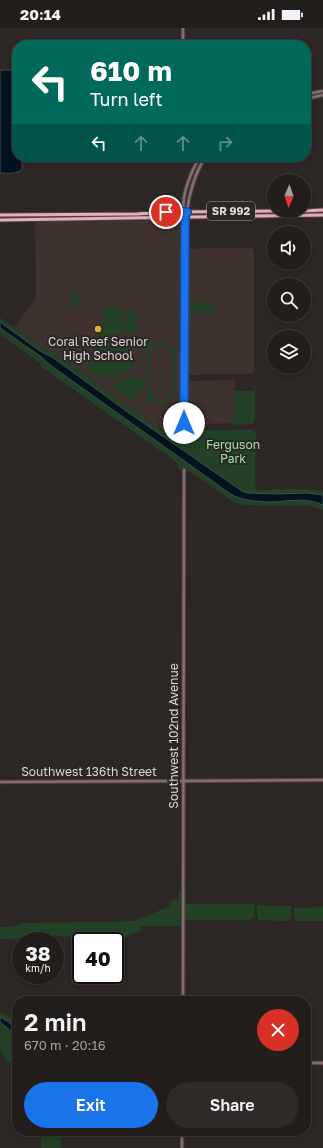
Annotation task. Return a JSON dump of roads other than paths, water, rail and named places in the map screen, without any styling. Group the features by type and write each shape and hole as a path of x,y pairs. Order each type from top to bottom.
{"main road":[{"path":"311,211 323,210"},
{"path":"257,211 257,216"},
{"name":"SR 992","path":"0,215 267,211"},
{"name":"SR 992","path":"0,220 323,215"}],"street":[{"path":"183,28 184,40"},
{"path":"311,93 323,91"},
{"path":"311,98 323,95"},
{"path":"186,425 184,421 185,212 187,186 197,162"},
{"path":"185,212 193,184 202,162"},
{"name":"Southwest 102nd Avenue","path":"183,996 184,470"},
{"name":"Southwest 136th Street","path":"0,782 323,780"},
{"path":"311,1063 323,1063"},
{"path":"182,1136 182,1148"}],"water":[{"path":"0,70 12,70 12,162 22,162 22,169 15,173 0,173"},
{"path":"0,322 242,491 248,493 307,493 323,495 323,505 304,500 272,502 258,501 232,495 0,328"},
{"path":"0,1017 10,1023 12,1025 12,1033 11,1031 0,1022"}],"place":[{"name":"Coral Reef Senior High School","path":"98,329"}],"park label":[{"name":"Ferguson Park","path":"233,452"}]}
